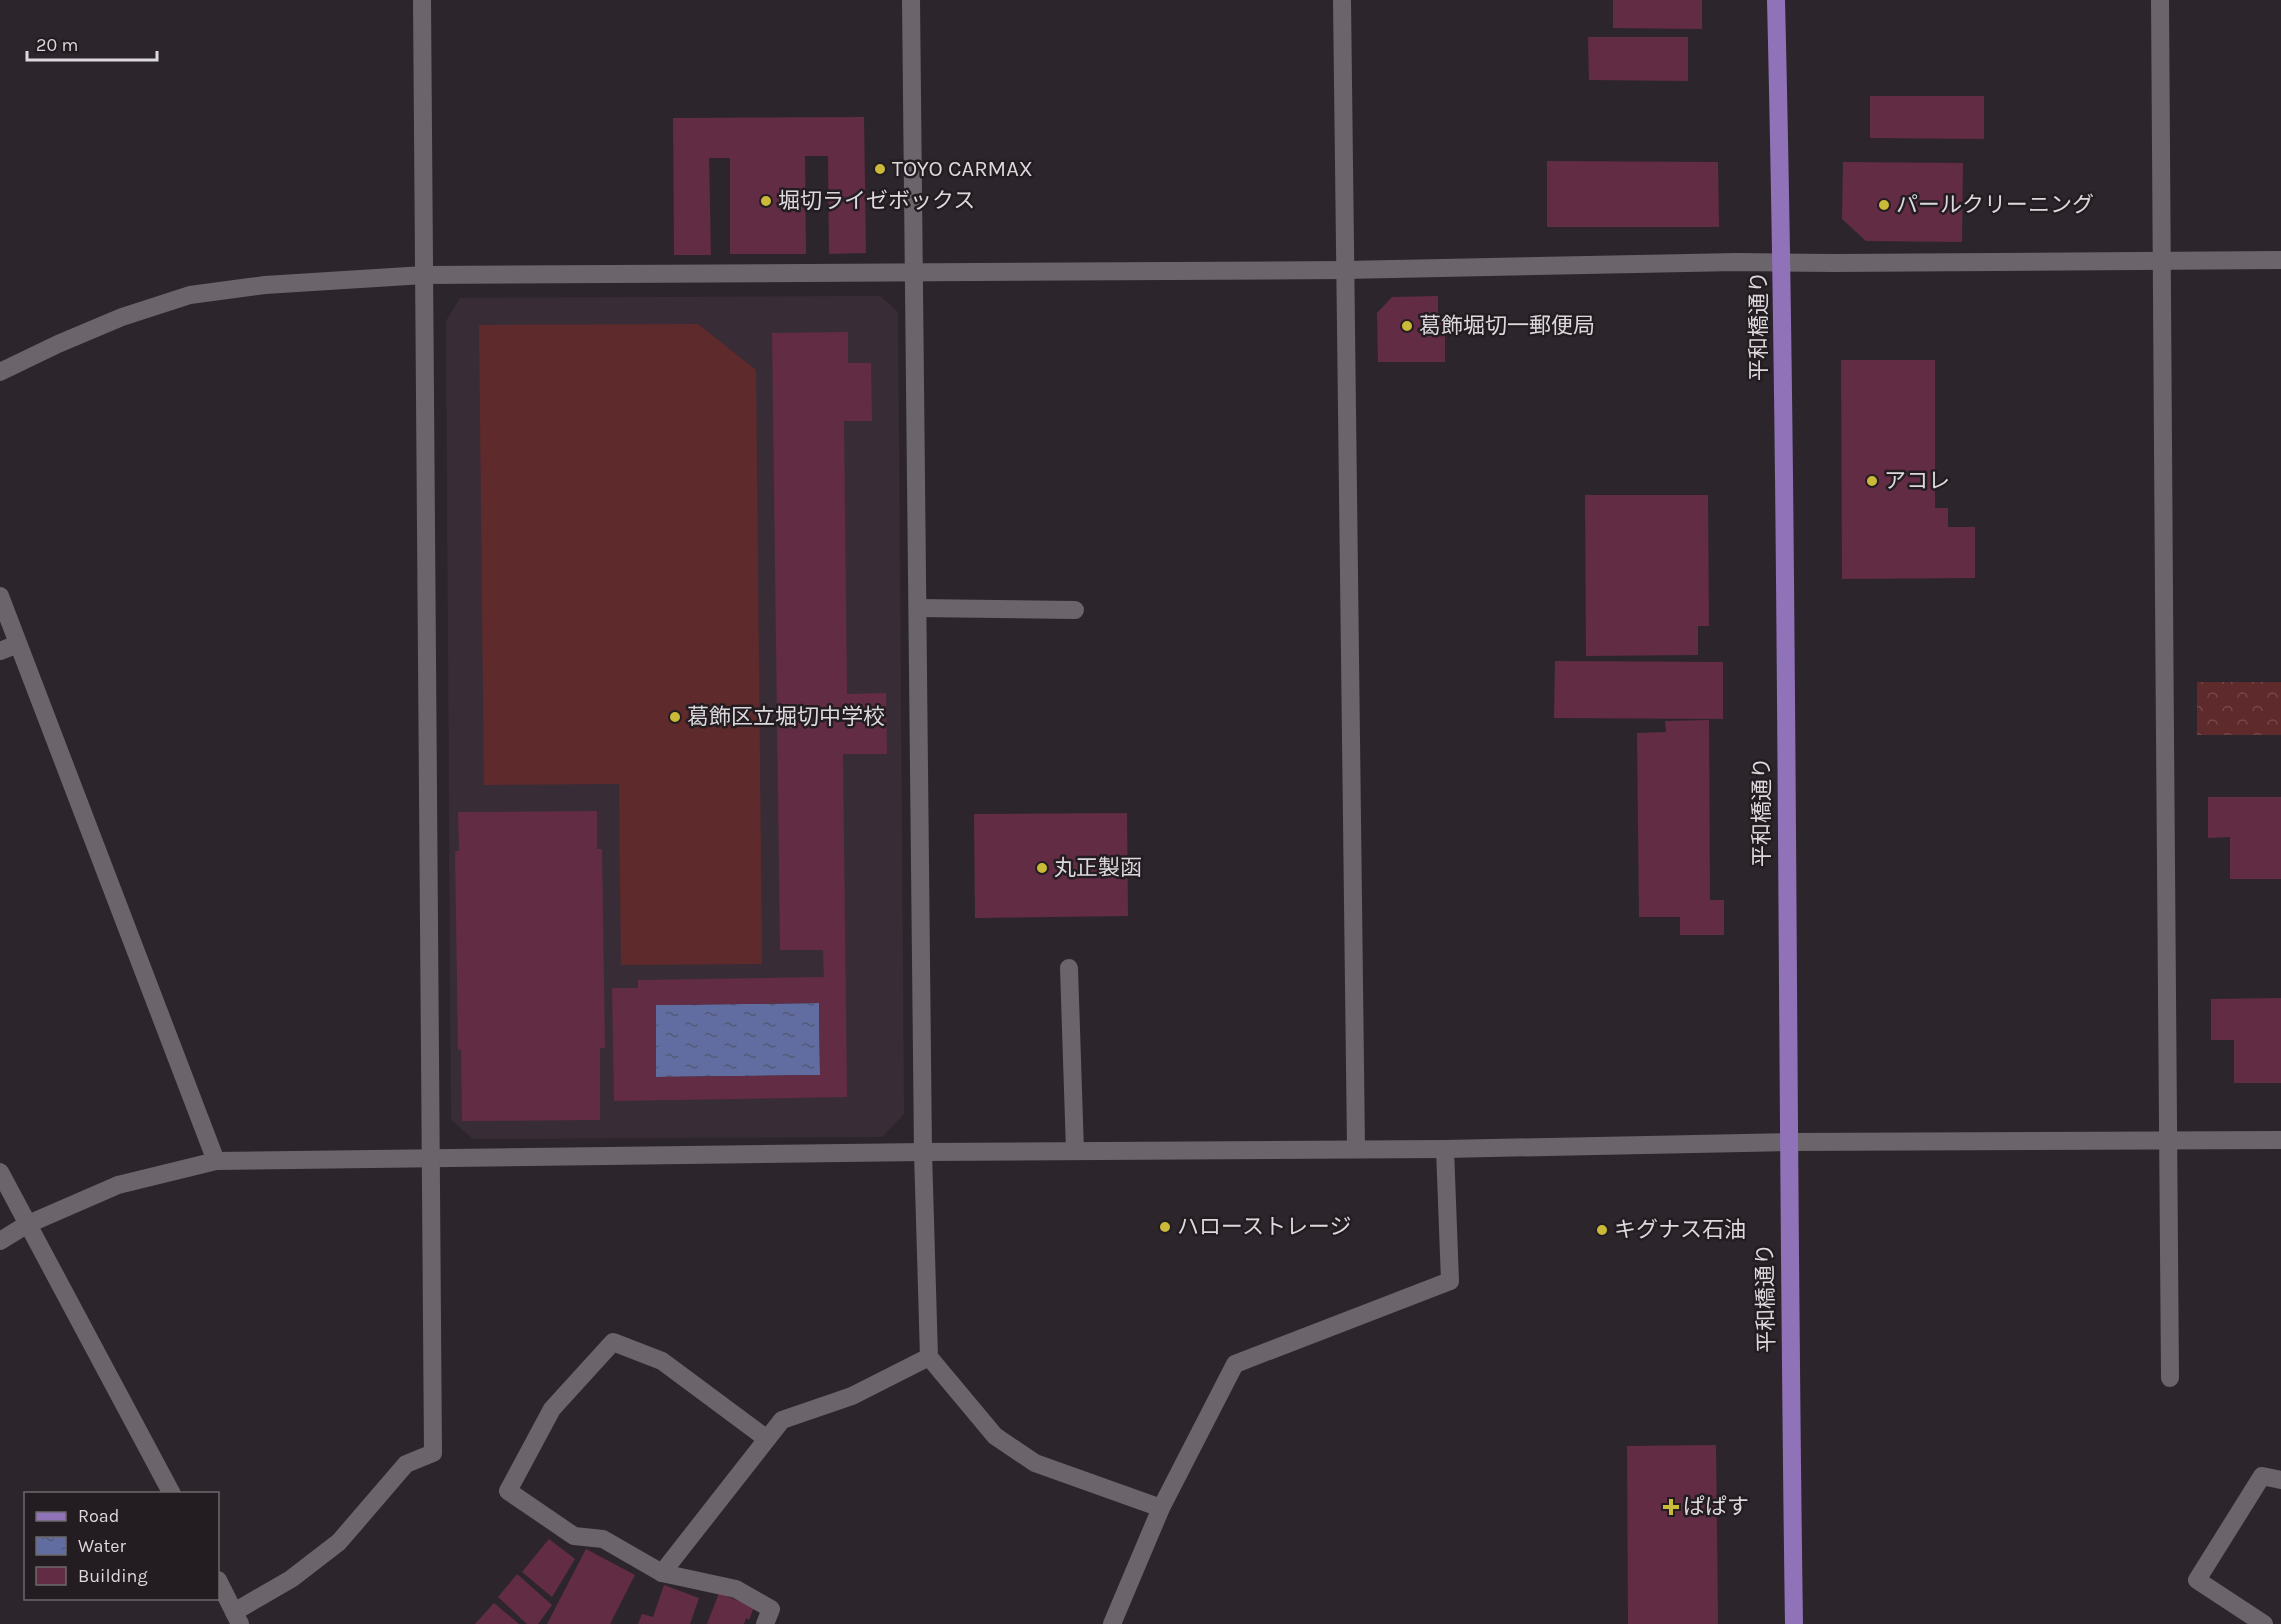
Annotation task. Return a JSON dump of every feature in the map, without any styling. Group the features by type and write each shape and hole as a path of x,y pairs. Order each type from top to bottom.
{"main road":[{"name":"平和橋通り","path":"1776,0 1782,262 1794,1624"}],"street":[{"path":"219,1582 237,1618 339,1542 406,1464 433,1452 433,1158 422,0"},
{"path":"911,0 923,1152 929,1357 995,1436 1035,1463 1161,1508"},
{"path":"1342,0 1356,1148"},
{"path":"2160,0 2159,262 2170,1140 2170,1378"},
{"path":"0,372 111,322 190,295 266,285 424,275 1345,270 1725,262 2281,260"},
{"path":"0,596 216,1161"},
{"path":"918,608 1076,610"},
{"path":"0,651 18,644"},
{"path":"1069,968 1075,1150"},
{"path":"0,1241 26,1225 118,1185 216,1161 1075,1150 1445,1149 1788,1142 2281,1140"},
{"path":"1112,1624 1161,1508 1235,1364 1450,1281 1445,1149"},
{"path":"0,1172 26,1225 171,1492"},
{"path":"765,1624 771,1609 736,1588 662,1573 603,1539 574,1536 508,1491 552,1409 613,1342 662,1360 767,1439"},
{"path":"662,1573 782,1420 852,1396 929,1357"},
{"path":"2264,1624 2197,1580 2262,1476 2281,1480"}],"shaded area":[{"name":"葛飾区立堀切中学校","path":"880,296 898,312 904,1114 882,1137 473,1139 451,1120 446,321 460,298"}],"green space":[{"path":"698,324 756,370 762,964 621,965 619,784 484,785 479,325"},
{"path":"2197,682 2281,682 2281,735 2197,735"}],"water":[{"path":"819,1003 820,1075 656,1077 656,1005"}],"building":[{"path":"1613,0 1702,0 1702,29 1613,28"},
{"path":"1588,37 1688,37 1688,81 1589,80"},
{"path":"1870,96 1984,96 1984,139 1870,138"},
{"path":"864,117 866,253 829,254 828,156 805,156 806,254 730,254 730,158 709,158 711,255 674,255 673,118"},
{"path":"1547,161 1718,162 1719,227 1547,227"},
{"path":"1843,162 1963,163 1962,242 1866,241 1842,219"},
{"path":"1438,296 1438,323 1445,322 1445,362 1378,362 1377,313 1392,297"},
{"path":"848,332 848,363 871,363 872,421 844,421 847,694 886,693 887,754 843,754 847,1097 614,1101 612,988 638,988 638,980 824,977 823,950 780,950 772,333","holes":["819,1003 820,1075 656,1077 656,1005"]},
{"path":"1841,360 1935,360 1935,508 1948,508 1948,527 1975,527 1975,578 1842,579"},
{"path":"1585,495 1708,495 1709,626 1698,626 1698,655 1586,656"},
{"path":"1555,661 1723,662 1723,719 1554,718"},
{"path":"1709,720 1710,900 1724,900 1724,935 1680,935 1680,917 1639,917 1637,733 1666,732 1665,721"},
{"path":"2208,797 2281,797 2281,879 2230,879 2230,837 2208,838"},
{"path":"597,811 597,849 602,849 605,1048 600,1048 600,1120 462,1121 461,1050 458,1050 455,851 459,851 458,812"},
{"path":"1127,813 1128,916 975,918 974,814"},
{"path":"2281,998 2281,1083 2234,1083 2234,1040 2211,1040 2211,999"},
{"path":"1716,1445 1718,1624 1628,1624 1627,1446"},
{"path":"549,1539 575,1559 552,1597 522,1572"},
{"path":"586,1549 635,1575 610,1624 547,1624"},
{"path":"517,1574 552,1605 538,1624 527,1624 498,1597"},
{"path":"664,1585 699,1598 690,1624 638,1624 642,1614 653,1617"},
{"path":"719,1593 754,1607 749,1620 746,1618 744,1624 707,1624"},
{"path":"494,1603 519,1624 475,1624"}],"place":[{"name":"TOYO CARMAX","path":"880,169"},
{"name":"堀切ライゼボックス","path":"766,201"},
{"name":"パールクリーニング","path":"1884,205"},
{"name":"葛飾堀切一郵便局","path":"1407,326"},
{"name":"アコレ","path":"1872,481"},
{"name":"葛飾区立堀切中学校","path":"675,717"},
{"name":"丸正製函","path":"1042,868"},
{"name":"ハローストレージ","path":"1165,1227"},
{"name":"キグナス石油","path":"1602,1230"},
{"name":"ぱぱす","path":"1671,1507"}]}
